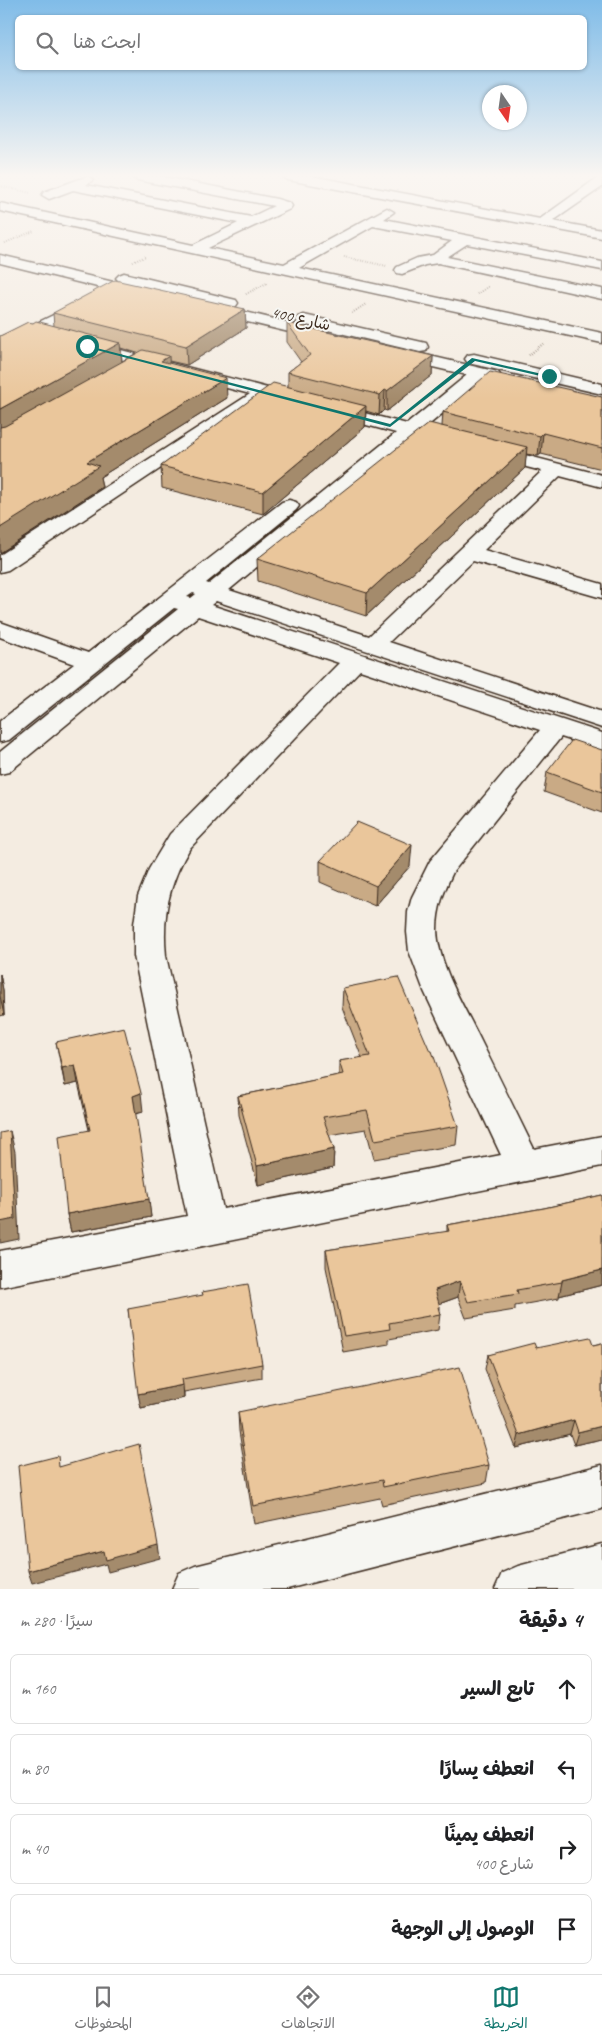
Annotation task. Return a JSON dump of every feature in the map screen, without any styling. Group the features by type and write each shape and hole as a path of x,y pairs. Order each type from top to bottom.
{"street":[{"name":"شارع 400","path":"1,250 110,282 230,303 330,326 602,402"},
{"path":"200,250 602,338"},
{"path":"288,270 319,250"},
{"path":"438,260 437,257 448,250"},
{"path":"522,250 602,266"},
{"name":"شارع 400","path":"0,259 110,282 473,367 513,368 602,388"},
{"path":"402,270 422,261 438,260 602,294"},
{"path":"0,348 14,330 110,282"},
{"path":"14,330 64,340 438,438"},
{"path":"117,375 142,361"},
{"path":"0,766 191,596 473,367"},
{"path":"0,565 264,392"},
{"path":"474,447 602,481"},
{"path":"208,1228 150,956 148,916 159,877 180,841 364,653 556,469"},
{"path":"469,553 602,591"},
{"path":"191,596 364,653 602,720"},
{"path":"0,734 91,662 191,596"},
{"path":"0,629 91,662"},
{"path":"364,653 556,727 602,742"},
{"path":"524,1166 440,991 425,951 422,932 423,912 432,882 440,868 556,727"},
{"path":"0,1269 602,1151"},
{"path":"195,1589 602,1487"},
{"path":"518,1589 602,1567"}],"path":[{"path":"110,282 160,250"},
{"path":"316,252 402,270"},
{"path":"230,303 288,270"},
{"path":"458,306 506,275"},
{"path":"330,326 387,291"},
{"path":"513,368 561,329"}],"building":[{"path":"115,280 245,309 186,346 53,313"},
{"path":"36,321 120,343 0,409 0,336 28,322 33,323"},
{"path":"287,323 433,356 380,395 288,372 310,355"},
{"path":"143,350 169,356 161,361 226,378 87,462 99,466 0,528 0,427"},
{"path":"490,372 602,397 602,448 543,433 540,436 443,412"},
{"path":"273,383 366,406 263,492 161,466"},
{"path":"429,423 527,447 367,593 257,559"},
{"path":"572,740 602,750 602,792 547,772"},
{"path":"357,822 412,845 376,886 320,861"},
{"path":"398,977 430,1051 432,1051 458,1126 375,1140 367,1110 323,1117 334,1149 257,1166 238,1096 343,1074 339,1061 370,1056 343,988"},
{"path":"124,1027 141,1093 133,1096 149,1199 67,1214 59,1136 90,1130 75,1065 62,1068 56,1042"},
{"path":"10,1131 15,1219 0,1222 0,1133"},
{"path":"602,1195 602,1270 562,1280 562,1282 517,1290 518,1294 468,1302 460,1281 435,1290 440,1314 389,1323 390,1329 344,1336 326,1250 449,1231 447,1225 544,1208"},
{"path":"248,1284 262,1364 182,1379 183,1385 138,1394 128,1309 203,1295 202,1292"},
{"path":"590,1337 593,1345 602,1343 602,1426 578,1432 574,1420 519,1435 488,1355 534,1343 536,1348"},
{"path":"460,1367 489,1465 383,1487 382,1480 253,1506 238,1412"},
{"path":"139,1444 158,1545 106,1560 104,1551 28,1571 18,1466 58,1456 59,1467"}],"route":[{"path":"87,346 390,426 474,359 549,376"}]}
